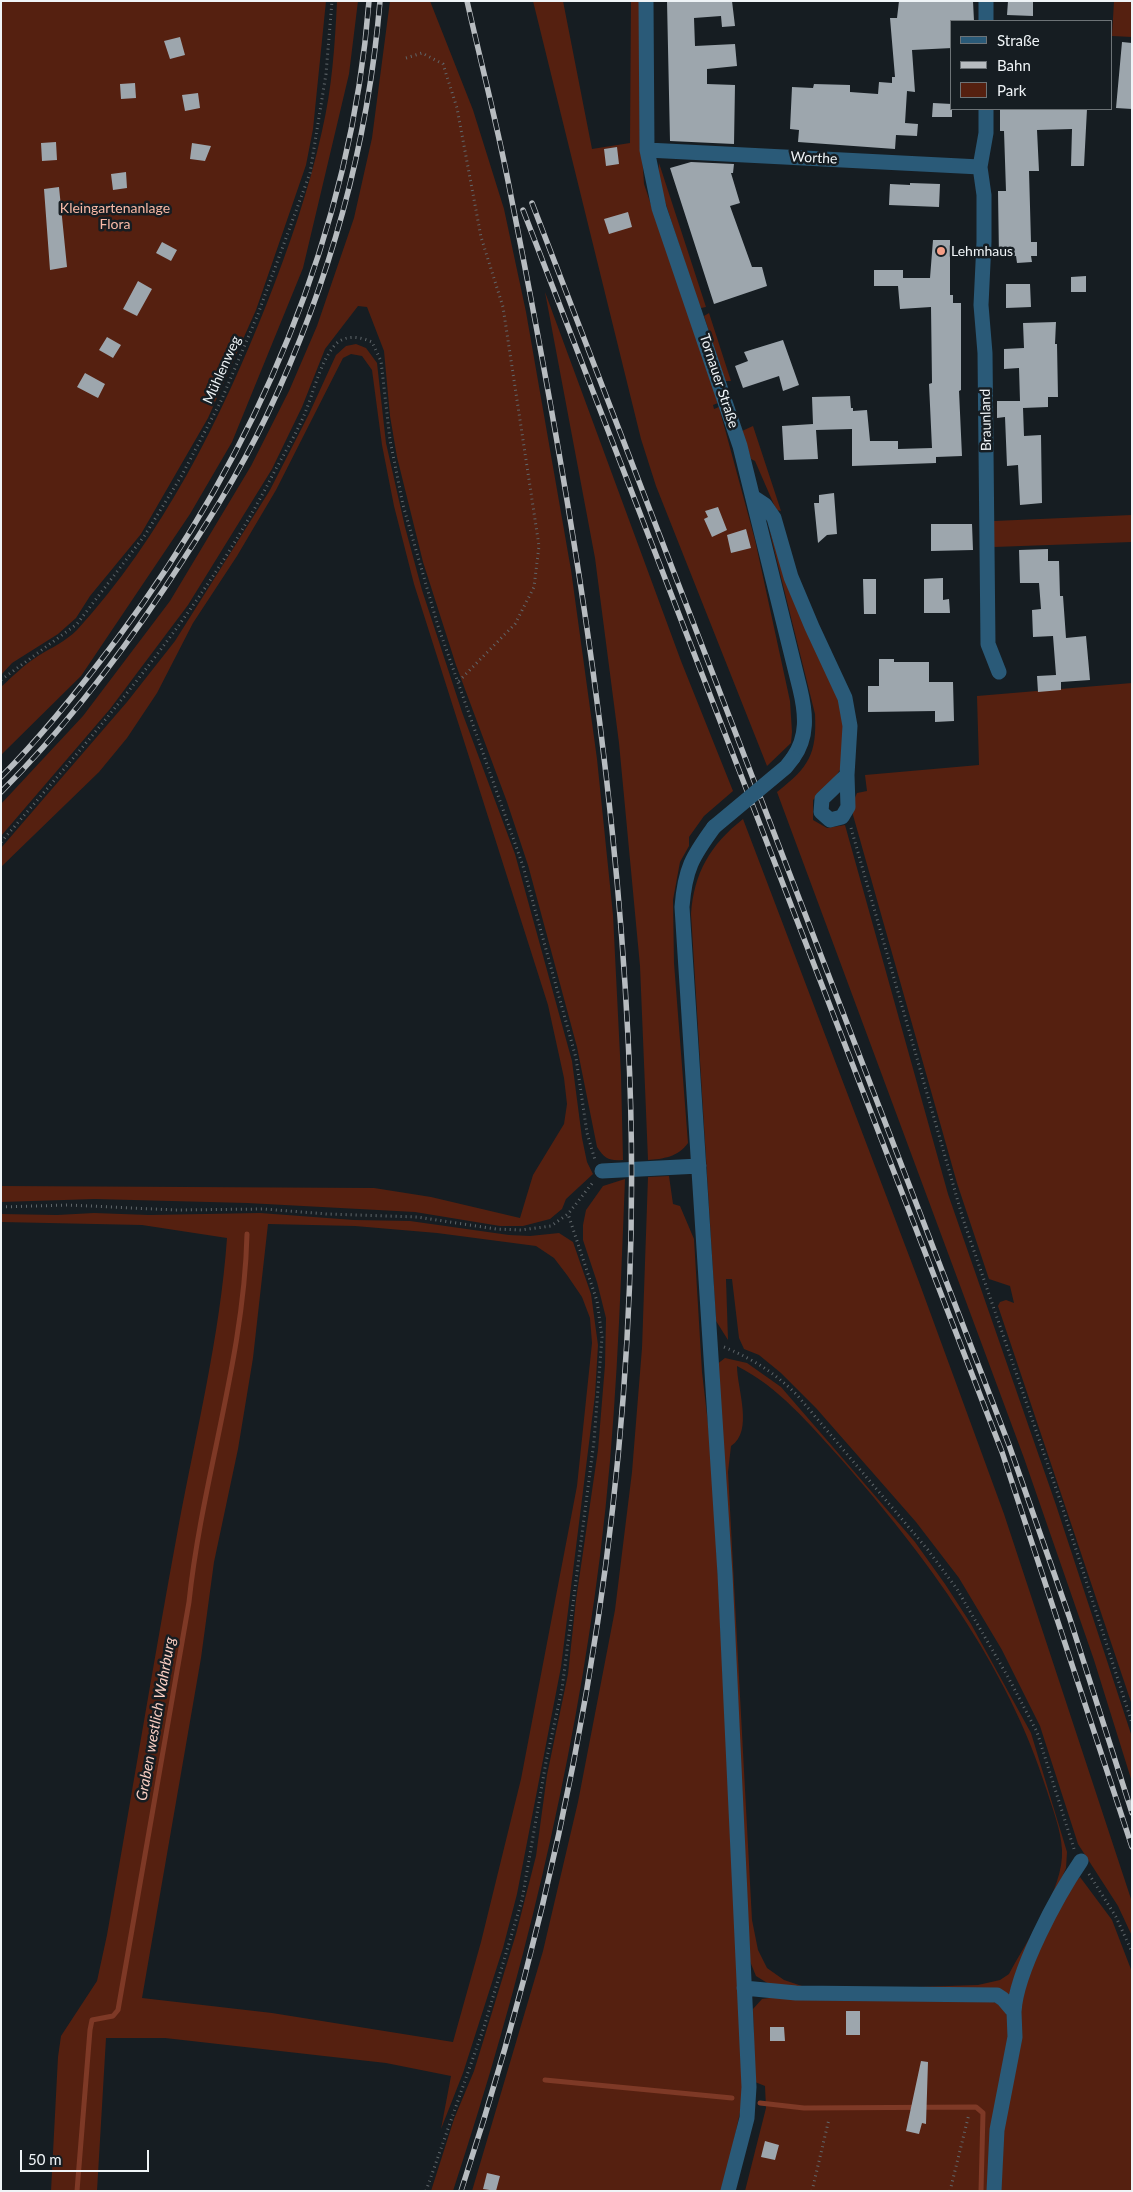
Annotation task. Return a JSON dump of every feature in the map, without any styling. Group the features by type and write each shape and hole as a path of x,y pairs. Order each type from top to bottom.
{"street":[{"name":"Tornauer Straße","path":"646,1 647,150 659,208 740,446 804,704 804,733 801,748 786,767 714,827 693,855 684,882 682,907 709,1345 726,1574 749,2087 747,2118 728,2191"},
{"path":"986,1 986,20"},
{"name":"Braunland","path":"986,110 986,133 980,166 984,195 981,304 985,353 988,644 999,672"},
{"name":"Worthe","path":"647,150 980,166"},
{"path":"753,497 765,505 774,518 791,577 845,698 850,726 846,813 837,820 830,820 825,817 820,806 826,794 847,775"},
{"path":"602,1171 699,1166"},
{"path":"994,2191 997,2130 1015,2037 1014,2012 1020,1979 1067,1882 1081,1861"},
{"path":"744,1988 796,1993 997,1995 1003,1998 1014,2012"}],"path":[{"name":"Mühlenweg","path":"1,680 77,624 145,535 182,475 221,401 258,314 310,173 326,74 332,1"},
{"path":"406,58 422,53 443,64 458,108 480,237 503,307 539,546 534,586 515,624 457,683"},
{"path":"1,842 100,728 178,626 267,486 304,415 324,366 336,344 344,339 361,337 372,342 381,361 390,440 403,505 438,626 457,683 524,866 576,1058 592,1152 602,1171 568,1214 552,1226 521,1230 496,1229 417,1216 327,1214 264,1209 175,1210 68,1205 1,1207"},
{"path":"846,813 963,1219 1061,1503 1132,1723"},
{"path":"426,2191 484,2027 522,1900 546,1762 562,1689 594,1441 602,1338 597,1301 568,1214"},
{"path":"709,1345 725,1347 757,1362 790,1389 928,1550 956,1589 1008,1677 1037,1732 1072,1844 1116,1917 1132,1952"},
{"path":"950,2191 969,2114"},
{"path":"812,2191 829,2119"}],"green space":[{"name":"Kleingartenanlage Flora","path":"1,1 326,1 313,129 306,165 256,310 208,418 141,534 90,596 76,618 58,634 12,663 1,675"},
{"path":"337,1 358,1 349,74 303,268 232,442 190,514 81,676 1,755 1,687 33,659 73,634 108,594 136,556 187,475 230,390 275,282 311,175 331,83"},
{"path":"390,1 430,1 473,110 504,209 526,312 571,570 597,759 613,915 623,1160 608,1158 597,1147 577,1047 528,865 507,802 456,665 423,562 397,457 390,416 384,351 367,307 358,306 325,349 302,407 272,469 188,605 110,709 1,836 1,804 83,716 170,601 251,466 289,391 317,326 354,218 372,138"},
{"path":"533,1 563,1 592,149 630,143 631,1 640,1 641,139 644,184 718,403 713,405 714,409 719,407 755,540 790,701 791,743 767,766 656,486 641,439"},
{"path":"1114,1 1132,1 1132,37 1113,36"},
{"path":"659,163 706,307 701,308 698,303 658,180"},
{"path":"545,292 681,661 733,791 704,816 689,837 689,846 680,862 673,900 674,963 688,1143 675,1154 659,1159 648,1160 640,966 619,743 595,558"},
{"path":"709,313 731,381 725,381 704,316"},
{"path":"356,344 366,348 377,363 386,443 405,527 422,590 462,712 515,854 572,1061 582,1138 587,1162 593,1174 566,1199 562,1209 550,1219 523,1226 500,1226 415,1212 247,1203 95,1199 1,1202 1,1186 374,1188 431,1197 520,1218 533,1175 564,1124 567,1104 564,1078 548,1005 414,584 394,506 382,445 372,370 362,356 351,354 343,358 276,490 237,556 193,623 157,693 127,738 99,772 1,867 1,848 127,702 175,641 270,490 309,414 336,355 346,346"},
{"path":"753,426 781,511 775,507 755,461 751,459 742,431"},
{"path":"1132,515 1132,542 994,547 994,521"},
{"path":"769,529 787,583 825,663 844,716 843,765 833,781 813,800 813,820 827,828 845,825 948,1194 1056,1505 1132,1737 1132,1782 1094,1660 1024,1458 777,792 797,775 809,759 814,740 815,714"},
{"path":"1132,683 1132,1705 998,1306 1000,1302 1006,1300 1014,1303 1010,1286 989,1279 957,1183 853,815 853,802 857,793 867,791 865,775 979,765 977,696"},
{"path":"743,819 919,1282 1004,1514 1132,1902 1132,1936 1118,1906 1078,1844 1040,1726 1002,1650 959,1578 916,1522 816,1408 781,1373 759,1355 744,1349 739,1338 732,1279 726,1279 728,1340 716,1321 691,914 696,886 706,861 721,839"},
{"path":"669,1176 673,1204 680,1206 694,1239 702,1372 712,1458 744,2094 723,2191 472,2191 543,1951 578,1802 615,1610 632,1472 642,1348 648,1177"},
{"path":"625,1179 617,1368 610,1462 589,1637 560,1798 542,1877 501,2035 453,2191 431,2191 454,2119 474,2071 516,1934 536,1856 547,1775 568,1674 576,1600 598,1450 605,1365 606,1318 597,1282 583,1240 583,1225 586,1210 603,1186"},
{"path":"94,1213 149,1215 260,1213 354,1220 410,1221 509,1235 530,1236 559,1233 573,1242 591,1294 598,1345 595,1395 561,1667 517,1894 503,1948 463,2073 441,2129 451,2076 386,2063 165,2038 106,2038 97,2191 51,2191 58,2057 61,2036 97,1981 107,1935 178,1529 207,1384 224,1275 227,1238 142,1225 1,1222 1,1214 57,1215","holes":["268,1224 355,1226 437,1233 536,1246 554,1258 567,1275 582,1297 590,1318 592,1343 577,1486 521,1779 481,1942 453,2042 272,2013 142,1998 201,1658 214,1562 238,1449 253,1358"]},
{"path":"725,1358 747,1363 781,1387 915,1542 971,1624 1031,1733 1067,1852 1066,1868 1010,1997 816,1991 769,1984 756,1976 749,1959 716,1365","holes":["737,1366 780,1396 818,1433 903,1534 961,1614 1011,1700 1031,1745 1058,1828 1062,1850 1061,1865 1057,1881 1043,1914 1009,1974 1000,1980 978,1985 888,1988 805,1987 784,1980 767,1968 758,1950 752,1920 728,1472 731,1446 738,1439 742,1430 743,1420"]},
{"path":"1080,1877 1112,1920 1132,1972 1132,2191 999,2191 1001,2148 1017,2000 1028,1972 1070,1888"},
{"path":"784,1996 989,2000 1003,2006 1011,2025 989,2191 745,2191 766,2108 765,2086 755,2082 753,2009 762,1999"}],"building":[{"path":"667,1 732,1 735,26 722,27 721,16 694,18 695,46 735,44 737,66 707,69 707,84 735,85 734,144 670,141"},
{"path":"899,1 973,1 974,20 950,20 950,48 912,50 915,92 907,91 905,123 918,124 917,136 896,135 895,149 798,142 799,130 790,129 792,87 813,88 814,84 850,85 850,92 878,94 879,82 892,83 892,77 895,77 890,18 897,18"},
{"path":"1008,1 1033,1 1033,16 1007,15"},
{"path":"180,37 185,55 170,59 164,41"},
{"path":"1122,42 1132,43 1132,109 1116,108"},
{"path":"135,83 136,98 121,99 120,84"},
{"path":"198,93 200,108 185,111 182,95"},
{"path":"933,103 950,104 952,117 932,117"},
{"path":"1000,110 1087,110 1084,166 1071,166 1072,129 1037,130 1039,171 1029,171 1031,242 1037,242 1037,256 1031,256 1032,262 1017,263 1016,256 999,257 998,191 1006,191 1004,131 1000,131"},
{"path":"56,142 57,160 42,161 41,143"},
{"path":"192,143 211,146 205,161 190,159"},
{"path":"617,147 619,164 606,166 604,149"},
{"path":"691,162 734,164 733,173 731,173 740,203 730,206 752,267 762,267 767,286 714,304 670,168"},
{"path":"126,172 127,188 113,190 111,174"},
{"path":"910,183 940,184 939,207 889,205 890,184 910,185"},
{"path":"59,187 67,267 50,270 44,189"},
{"path":"628,212 632,227 609,234 604,219"},
{"path":"933,240 950,240 950,295 953,295 953,303 961,303 961,390 959,391 962,456 936,457 936,463 852,466 852,429 816,430 818,459 784,460 782,426 813,424 812,397 850,396 853,411 867,410 870,441 898,441 898,449 932,448 929,384 932,383 931,307 900,309 898,286 874,286 874,270 903,270 903,278 930,278"},
{"path":"162,242 177,250 171,261 156,253"},
{"path":"1086,276 1086,292 1071,292 1071,277"},
{"path":"138,281 152,289 137,316 123,309"},
{"path":"1006,284 1030,284 1031,307 1006,308"},
{"path":"1056,322 1055,344 1057,344 1058,397 1048,397 1048,407 1023,408 1024,436 1041,435 1042,503 1020,505 1018,465 1007,466 1005,417 997,418 997,401 1020,401 1019,368 1004,369 1004,349 1024,348 1023,323"},
{"path":"107,337 121,345 113,358 99,350"},
{"path":"783,340 799,385 783,391 779,376 743,388 735,366 748,361 744,352"},
{"path":"85,373 105,384 98,398 77,387"},
{"path":"834,493 837,534 827,535 818,543 814,503 819,503 819,495"},
{"path":"718,507 727,530 712,537 704,519 708,517 705,511"},
{"path":"931,524 972,524 973,550 931,551"},
{"path":"746,529 751,548 731,553 727,535"},
{"path":"1048,549 1048,561 1059,561 1060,596 1063,596 1066,638 1086,636 1090,680 1061,682 1061,690 1038,692 1037,676 1056,675 1053,636 1033,637 1032,610 1041,609 1039,583 1020,583 1019,550"},
{"path":"943,578 943,600 949,599 950,613 924,613 924,579"},
{"path":"863,579 876,579 876,614 864,614"},
{"path":"879,659 894,659 894,662 929,662 929,682 953,682 954,721 935,722 935,711 868,712 868,686 879,686"},
{"path":"846,2011 860,2011 860,2035 846,2035"},
{"path":"770,2027 784,2027 785,2041 770,2041"},
{"path":"921,2061 928,2062 926,2124 922,2123 919,2134 906,2131"},
{"path":"765,2141 779,2145 775,2160 761,2157"},
{"path":"487,2173 500,2176 496,2191 483,2189"}],"waterway":[{"name":"Graben westlich Wahrburg","path":"77,2191 90,2030 92,2020 113,2016 118,2010 189,1602 203,1510 231,1373 244,1281 247,1234"},
{"path":"545,2080 732,2098"},
{"path":"760,2103 804,2108 976,2107 983,2113 981,2191"}],"railway":[{"path":"1,777 76,692 117,639 167,568 212,494 253,417 288,338 318,256 342,173 359,88 369,1"},
{"path":"1,792 67,720 108,669 146,616 218,504 244,460 267,415 309,316 327,265 342,213 366,108 380,1"},
{"path":"461,2191 504,2051 541,1910 573,1766 598,1622 616,1476 627,1330 632,1183 628,1037 621,930 599,716 568,503 530,292 509,186 467,1"},
{"path":"532,203 1009,1445 1069,1616 1132,1813"},
{"path":"523,210 1002,1452 1132,1847"}],"place":[{"name":"Lehmhaus","path":"941,251"}]}
